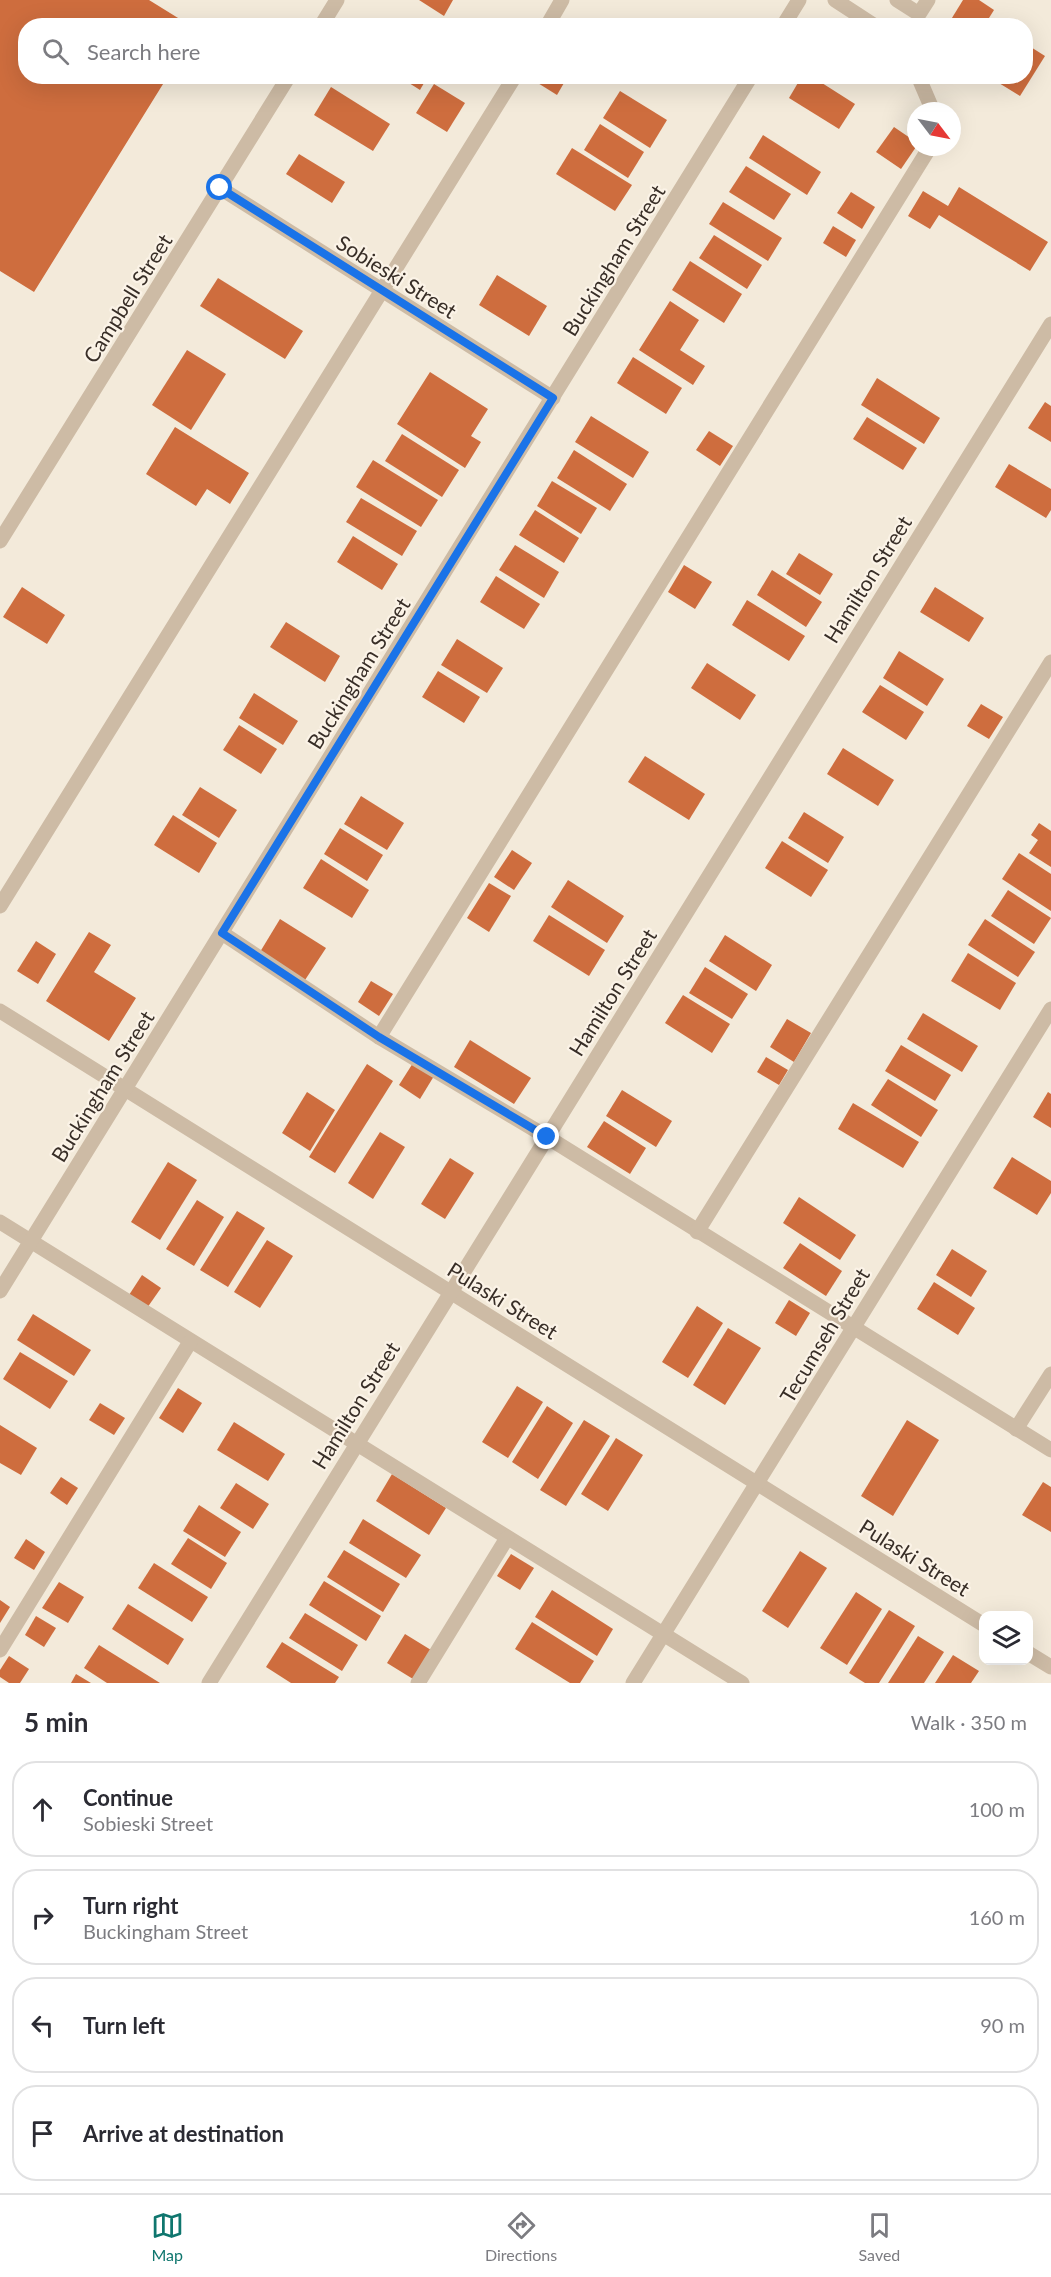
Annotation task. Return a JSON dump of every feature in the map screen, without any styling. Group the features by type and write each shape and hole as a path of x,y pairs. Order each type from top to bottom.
{"street":[{"path":"326,18 337,0"},
{"path":"552,18 562,0"},
{"path":"788,18 799,0"},
{"path":"836,0 863,18"},
{"path":"897,0 919,14 928,0"},
{"name":"Campbell Street","path":"0,541 284,84"},
{"path":"0,906 510,84"},
{"name":"Buckingham Street","path":"0,1292 746,84"},
{"path":"921,84 929,102"},
{"path":"379,1037 924,156"},
{"name":"Sobieski Street","path":"220,188 553,398"},
{"name":"Hamilton Street","path":"209,1683 547,1137 1045,349 1051,324"},
{"path":"697,1232 1051,662"},
{"path":"222,933 379,1037 547,1137 1051,1450"},
{"name":"Tecumseh Street","path":"633,1683 1051,1008"},
{"name":"Pulaski Street","path":"0,1011 979,1622"},
{"path":"0,1222 355,1445 742,1683"},
{"path":"0,1650 190,1342"},
{"path":"1016,1429 1051,1374"},
{"path":"418,1683 507,1538"},
{"path":"1033,1656 1051,1667"}],"building":[{"path":"0,0 149,0 178,18 18,18 18,84 163,84 34,292 0,271"},
{"path":"419,0 453,0 444,16"},
{"path":"963,0 979,0 994,10 989,18 952,18"},
{"path":"1033,48 1045,56 1033,75"},
{"path":"411,84 423,84 420,90"},
{"path":"434,84 465,103 447,132 416,113"},
{"path":"539,84 563,84 557,95"},
{"path":"797,84 824,84 855,104 839,129 789,98"},
{"path":"1000,84 1028,84 1020,96"},
{"path":"331,87 390,124 373,151 314,115"},
{"path":"620,91 667,120 650,148 603,118"},
{"path":"600,124 644,152 628,178 584,150"},
{"path":"894,127 907,136 907,156 910,156 901,169 876,152"},
{"path":"763,135 821,172 807,195 749,158"},
{"path":"572,148 632,185 615,211 556,174"},
{"path":"299,154 345,182 332,203 286,174"},
{"path":"746,166 791,194 774,220 729,192"},
{"path":"959,187 1048,242 1030,271 939,215 930,229 908,216 923,191 948,206"},
{"path":"851,192 875,207 862,229 837,213"},
{"path":"723,202 782,238 768,261 709,224"},
{"path":"833,226 856,240 846,257 823,243"},
{"path":"714,235 762,265 747,289 699,258"},
{"path":"690,261 742,294 724,323 672,290"},
{"path":"497,275 547,306 529,336 479,305"},
{"path":"218,278 303,331 285,359 200,306"},
{"path":"670,301 699,320 680,350 705,366 693,385 639,350"},
{"path":"187,350 226,374 191,430 152,405"},
{"path":"633,357 682,388 666,414 617,383"},
{"path":"430,372 488,409 471,436 481,442 465,468 397,424"},
{"path":"877,378 940,418 924,444 861,405"},
{"path":"1045,402 1051,406 1051,442 1028,428"},
{"path":"591,416 649,452 633,478 575,442"},
{"path":"867,417 917,448 903,470 853,439"},
{"path":"175,427 249,473 230,504 207,489 196,506 146,474"},
{"path":"709,431 733,446 720,466 696,450"},
{"path":"402,434 459,470 442,497 385,461"},
{"path":"574,450 627,484 610,511 557,478"},
{"path":"373,460 438,500 421,527 356,487"},
{"path":"1009,464 1051,489 1051,510 1046,518 995,487"},
{"path":"552,481 597,508 581,534 537,506"},
{"path":"361,498 417,531 402,556 346,522"},
{"path":"535,510 579,538 564,563 519,535"},
{"path":"353,536 398,564 382,590 337,562"},
{"path":"515,545 559,572 544,598 499,570"},
{"path":"799,553 833,574 820,595 786,574"},
{"path":"684,565 712,582 695,609 668,592"},
{"path":"772,570 822,602 806,627 757,595"},
{"path":"496,576 540,604 524,629 480,602"},
{"path":"22,587 65,615 47,644 3,617"},
{"path":"935,587 984,618 969,642 920,612"},
{"path":"747,600 805,636 789,661 732,625"},
{"path":"286,622 340,656 325,682 270,647"},
{"path":"457,639 503,668 487,693 441,665"},
{"path":"899,651 944,679 927,706 883,678"},
{"path":"707,663 756,695 740,720 691,688"},
{"path":"438,671 480,697 464,723 422,697"},
{"path":"880,685 924,712 906,740 862,712"},
{"path":"254,693 298,721 283,745 239,718"},
{"path":"981,704 1003,717 989,739 967,726"},
{"path":"239,725 277,749 261,774 223,750"},
{"path":"843,748 894,780 878,806 827,774"},
{"path":"645,756 705,794 689,820 628,782"},
{"path":"200,787 237,810 219,838 182,815"},
{"path":"361,796 404,823 387,850 344,824"},
{"path":"804,812 844,837 828,863 788,838"},
{"path":"173,815 217,843 199,873 154,845"},
{"path":"1039,823 1051,831 1051,867 1029,853 1038,840 1031,835"},
{"path":"340,828 383,855 367,881 324,854"},
{"path":"782,841 828,870 811,897 765,868"},
{"path":"512,850 532,863 514,890 494,877"},
{"path":"1019,853 1051,874 1051,911 1002,879"},
{"path":"321,859 369,890 352,918 303,888"},
{"path":"568,880 624,916 607,943 551,907"},
{"path":"489,883 511,896 489,932 467,918"},
{"path":"1008,890 1051,918 1034,944 991,916"},
{"path":"549,915 605,950 589,976 533,941"},
{"path":"280,919 326,948 305,980 260,952"},
{"path":"985,919 1035,952 1018,977 968,945"},
{"path":"89,932 111,945 94,972 136,998 109,1041 46,1001"},
{"path":"725,935 772,965 756,991 709,961"},
{"path":"36,941 56,954 38,984 17,971"},
{"path":"968,953 1016,983 1000,1010 951,981"},
{"path":"705,967 748,994 732,1019 689,993"},
{"path":"371,981 393,994 379,1016 358,1002"},
{"path":"683,995 730,1024 712,1053 665,1023"},
{"path":"923,1013 978,1046 962,1072 907,1039"},
{"path":"787,1019 811,1033 794,1062 770,1047"},
{"path":"470,1040 531,1078 514,1104 454,1067"},
{"path":"901,1045 951,1075 935,1101 885,1071"},
{"path":"766,1057 788,1070 779,1085 757,1072"},
{"path":"413,1063 434,1076 420,1099 399,1085"},
{"path":"367,1064 393,1081 335,1173 309,1157"},
{"path":"888,1079 938,1110 921,1137 871,1105"},
{"path":"622,1090 672,1121 656,1147 606,1116"},
{"path":"307,1092 335,1110 310,1151 282,1133"},
{"path":"1048,1092 1051,1094 1051,1128 1033,1117"},
{"path":"853,1103 919,1142 903,1168 838,1129"},
{"path":"604,1121 646,1148 630,1174 587,1147"},
{"path":"380,1132 405,1147 373,1199 348,1183"},
{"path":"1012,1157 1051,1181 1051,1193 1037,1215 993,1188"},
{"path":"450,1158 474,1173 445,1219 421,1204"},
{"path":"168,1162 197,1180 160,1240 131,1222"},
{"path":"799,1197 856,1235 840,1260 783,1223"},
{"path":"197,1200 224,1217 194,1266 166,1249"},
{"path":"237,1211 265,1228 228,1287 200,1270"},
{"path":"267,1240 293,1256 260,1308 234,1292"},
{"path":"800,1243 842,1271 826,1296 783,1268"},
{"path":"952,1249 987,1271 971,1297 936,1275"},
{"path":"142,1275 161,1288 147,1308 129,1295"},
{"path":"934,1282 975,1308 958,1335 917,1309"},
{"path":"789,1300 810,1313 796,1336 775,1323"},
{"path":"697,1306 723,1323 688,1378 662,1362"},
{"path":"33,1314 91,1350 74,1376 17,1340"},
{"path":"728,1328 761,1348 725,1405 693,1385"},
{"path":"20,1352 68,1381 50,1409 3,1379"},
{"path":"517,1386 543,1402 508,1458 482,1442"},
{"path":"178,1388 202,1403 183,1433 159,1418"},
{"path":"100,1403 125,1418 114,1435 89,1420"},
{"path":"547,1406 573,1423 538,1479 512,1462"},
{"path":"584,1420 610,1436 566,1506 540,1490"},
{"path":"907,1420 939,1440 893,1516 861,1496"},
{"path":"234,1422 285,1454 268,1481 217,1450"},
{"path":"0,1425 37,1448 21,1475 0,1463"},
{"path":"616,1438 643,1455 608,1511 581,1494"},
{"path":"392,1474 446,1508 429,1535 376,1501"},
{"path":"61,1477 78,1488 67,1505 50,1493"},
{"path":"1043,1482 1051,1487 1051,1532 1022,1515"},
{"path":"236,1483 269,1504 253,1529 220,1508"},
{"path":"199,1505 241,1532 225,1557 183,1531"},
{"path":"363,1519 421,1555 406,1578 349,1543"},
{"path":"188,1538 227,1563 211,1589 171,1564"},
{"path":"26,1539 45,1552 34,1570 14,1558"},
{"path":"344,1550 400,1584 383,1612 327,1577"},
{"path":"800,1551 827,1568 788,1628 762,1611"},
{"path":"511,1554 534,1568 520,1590 497,1576"},
{"path":"154,1563 208,1597 192,1622 138,1588"},
{"path":"324,1581 381,1616 366,1641 309,1605"},
{"path":"59,1582 84,1597 68,1623 42,1608"},
{"path":"552,1590 613,1629 597,1656 535,1617"},
{"path":"856,1592 882,1609 847,1665 820,1648"},
{"path":"0,1600 10,1607 0,1623"},
{"path":"128,1604 184,1639 168,1665 112,1629"},
{"path":"889,1610 915,1626 879,1683 865,1683 849,1673"},
{"path":"305,1613 358,1645 342,1671 289,1638"},
{"path":"36,1616 56,1628 44,1647 25,1635"},
{"path":"532,1622 594,1661 580,1683 570,1683 515,1649"},
{"path":"405,1634 431,1650 413,1679 387,1663"},
{"path":"918,1636 944,1652 924,1683 888,1683"},
{"path":"282,1642 339,1677 335,1683 291,1683 266,1667"},
{"path":"99,1645 160,1683 107,1683 84,1668"},
{"path":"953,1655 979,1671 971,1683 935,1683"},
{"path":"9,1656 29,1669 20,1683 9,1683 0,1677 0,1670"},
{"path":"76,1674 91,1683 71,1683"}],"route":[{"path":"220,188 553,398 222,933 379,1037 547,1137"}]}
